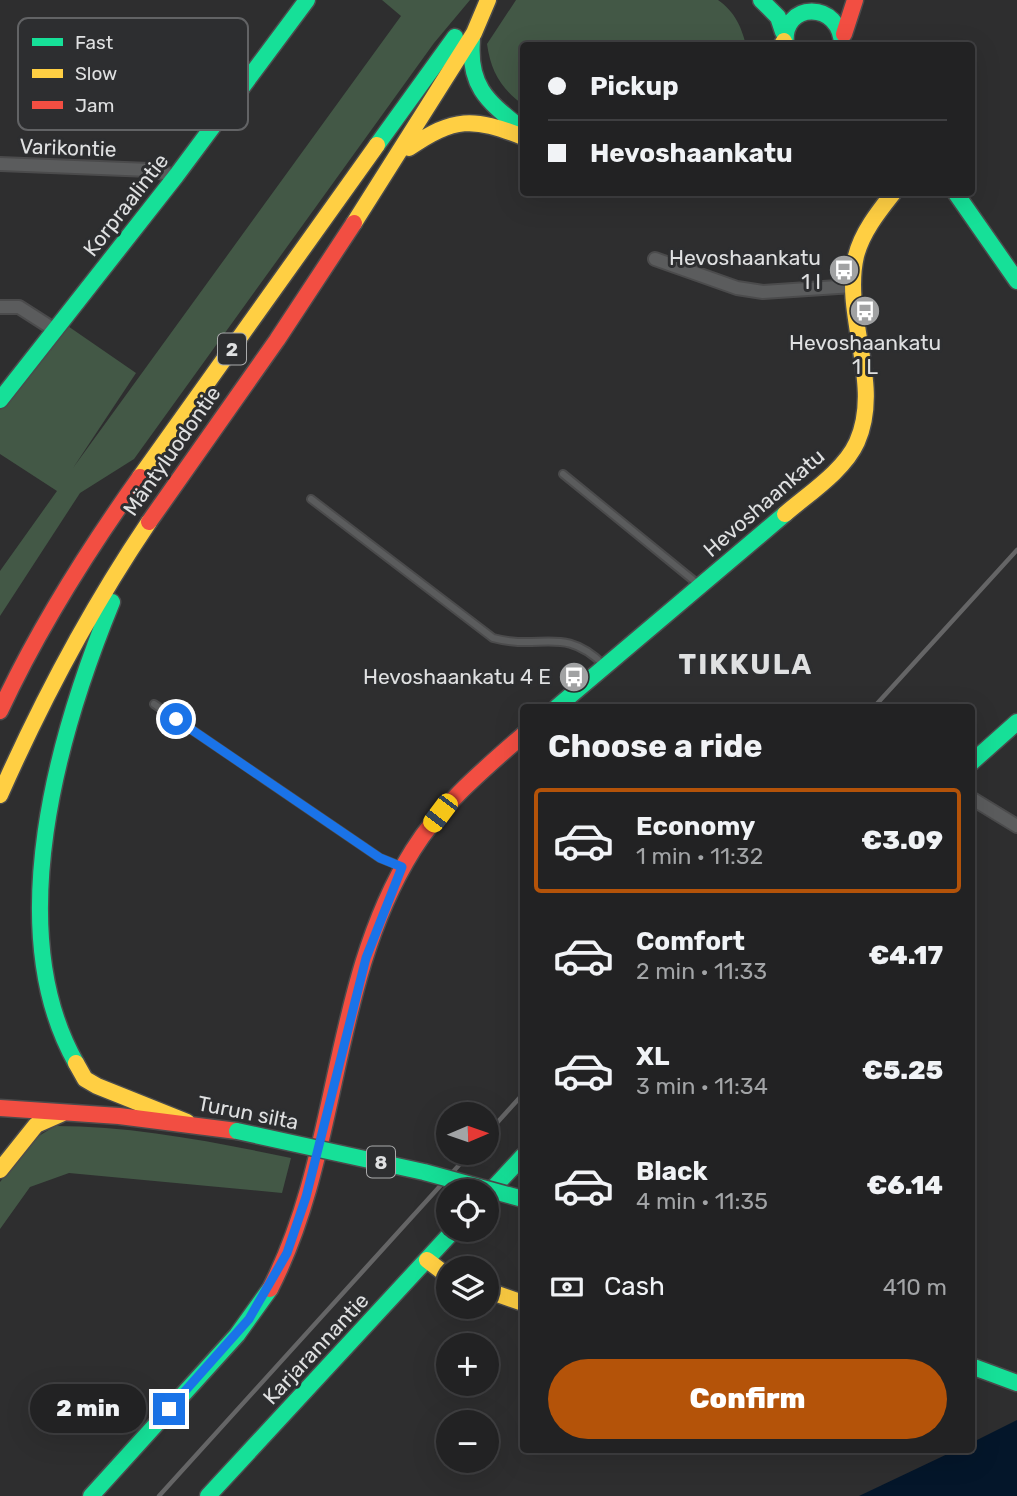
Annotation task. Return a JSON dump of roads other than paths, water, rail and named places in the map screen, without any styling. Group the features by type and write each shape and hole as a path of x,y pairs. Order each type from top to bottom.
{"main road":[{"name":"Korpraalintie","path":"248,79 307,0"},
{"name":"Mäntyluodontie","path":"0,795 74,642 128,551 276,340 398,156 474,33 487,0"},
{"name":"Mäntyluodontie","path":"0,712 19,670 110,519 457,34 487,0"},
{"path":"761,0 778,16 784,41"},
{"path":"843,40 855,0"},
{"path":"784,41 791,14 813,2 839,18 843,40"},
{"path":"474,33 470,66 472,81 480,92 520,127"},
{"path":"398,156 433,130 453,122 481,121 520,136"},
{"name":"Korpraalintie","path":"0,400 210,130"},
{"name":"Hevoshaankatu","path":"561,704 821,483 843,462 857,443 864,403 853,286 856,256 864,236 891,196"},
{"path":"958,196 1017,281"},
{"path":"35,797 57,732 128,569 128,551"},
{"path":"975,759 1017,722"},
{"path":"91,1496 228,1345 277,1276 306,1197 366,958 402,867 440,813 520,739"},
{"path":"52,1047 85,1079 111,1095 187,1122"},
{"name":"Turun silta","path":"0,1108 187,1122 424,1172 520,1198"},
{"name":"8","path":"0,1170 36,1125 71,1112"},
{"path":"499,1182 520,1159"},
{"name":"Karjarannantie","path":"208,1496 443,1242"},
{"path":"427,1260 436,1267"},
{"path":"499,1295 520,1302"},
{"path":"975,1367 1017,1383"}],"street":[{"name":"Varikontie","path":"0,164 150,170 176,176"},
{"path":"655,259 737,288 763,292 853,286"},
{"path":"0,307 19,307 55,331"},
{"path":"975,800 1017,826"}],"lane":[{"path":"563,474 700,586"},
{"path":"311,499 493,638 516,644 568,641 588,649 606,666"},
{"path":"154,704 380,858 402,867"}],"water":[{"path":"1017,1420 1017,1496 859,1496 950,1453 975,1453 975,1441"}],"railway":[{"path":"877,704 1017,550"},
{"path":"499,1121 520,1097"},
{"path":"159,1496 458,1166"}],"place":[{"name":"Hevoshaankatu 1 I","path":"844,270"},
{"name":"Hevoshaankatu 1 L","path":"865,311"},
{"name":"Hevoshaankatu 4 E","path":"574,677"}],"district":[{"name":"TIKKULA","path":"746,664"}]}
